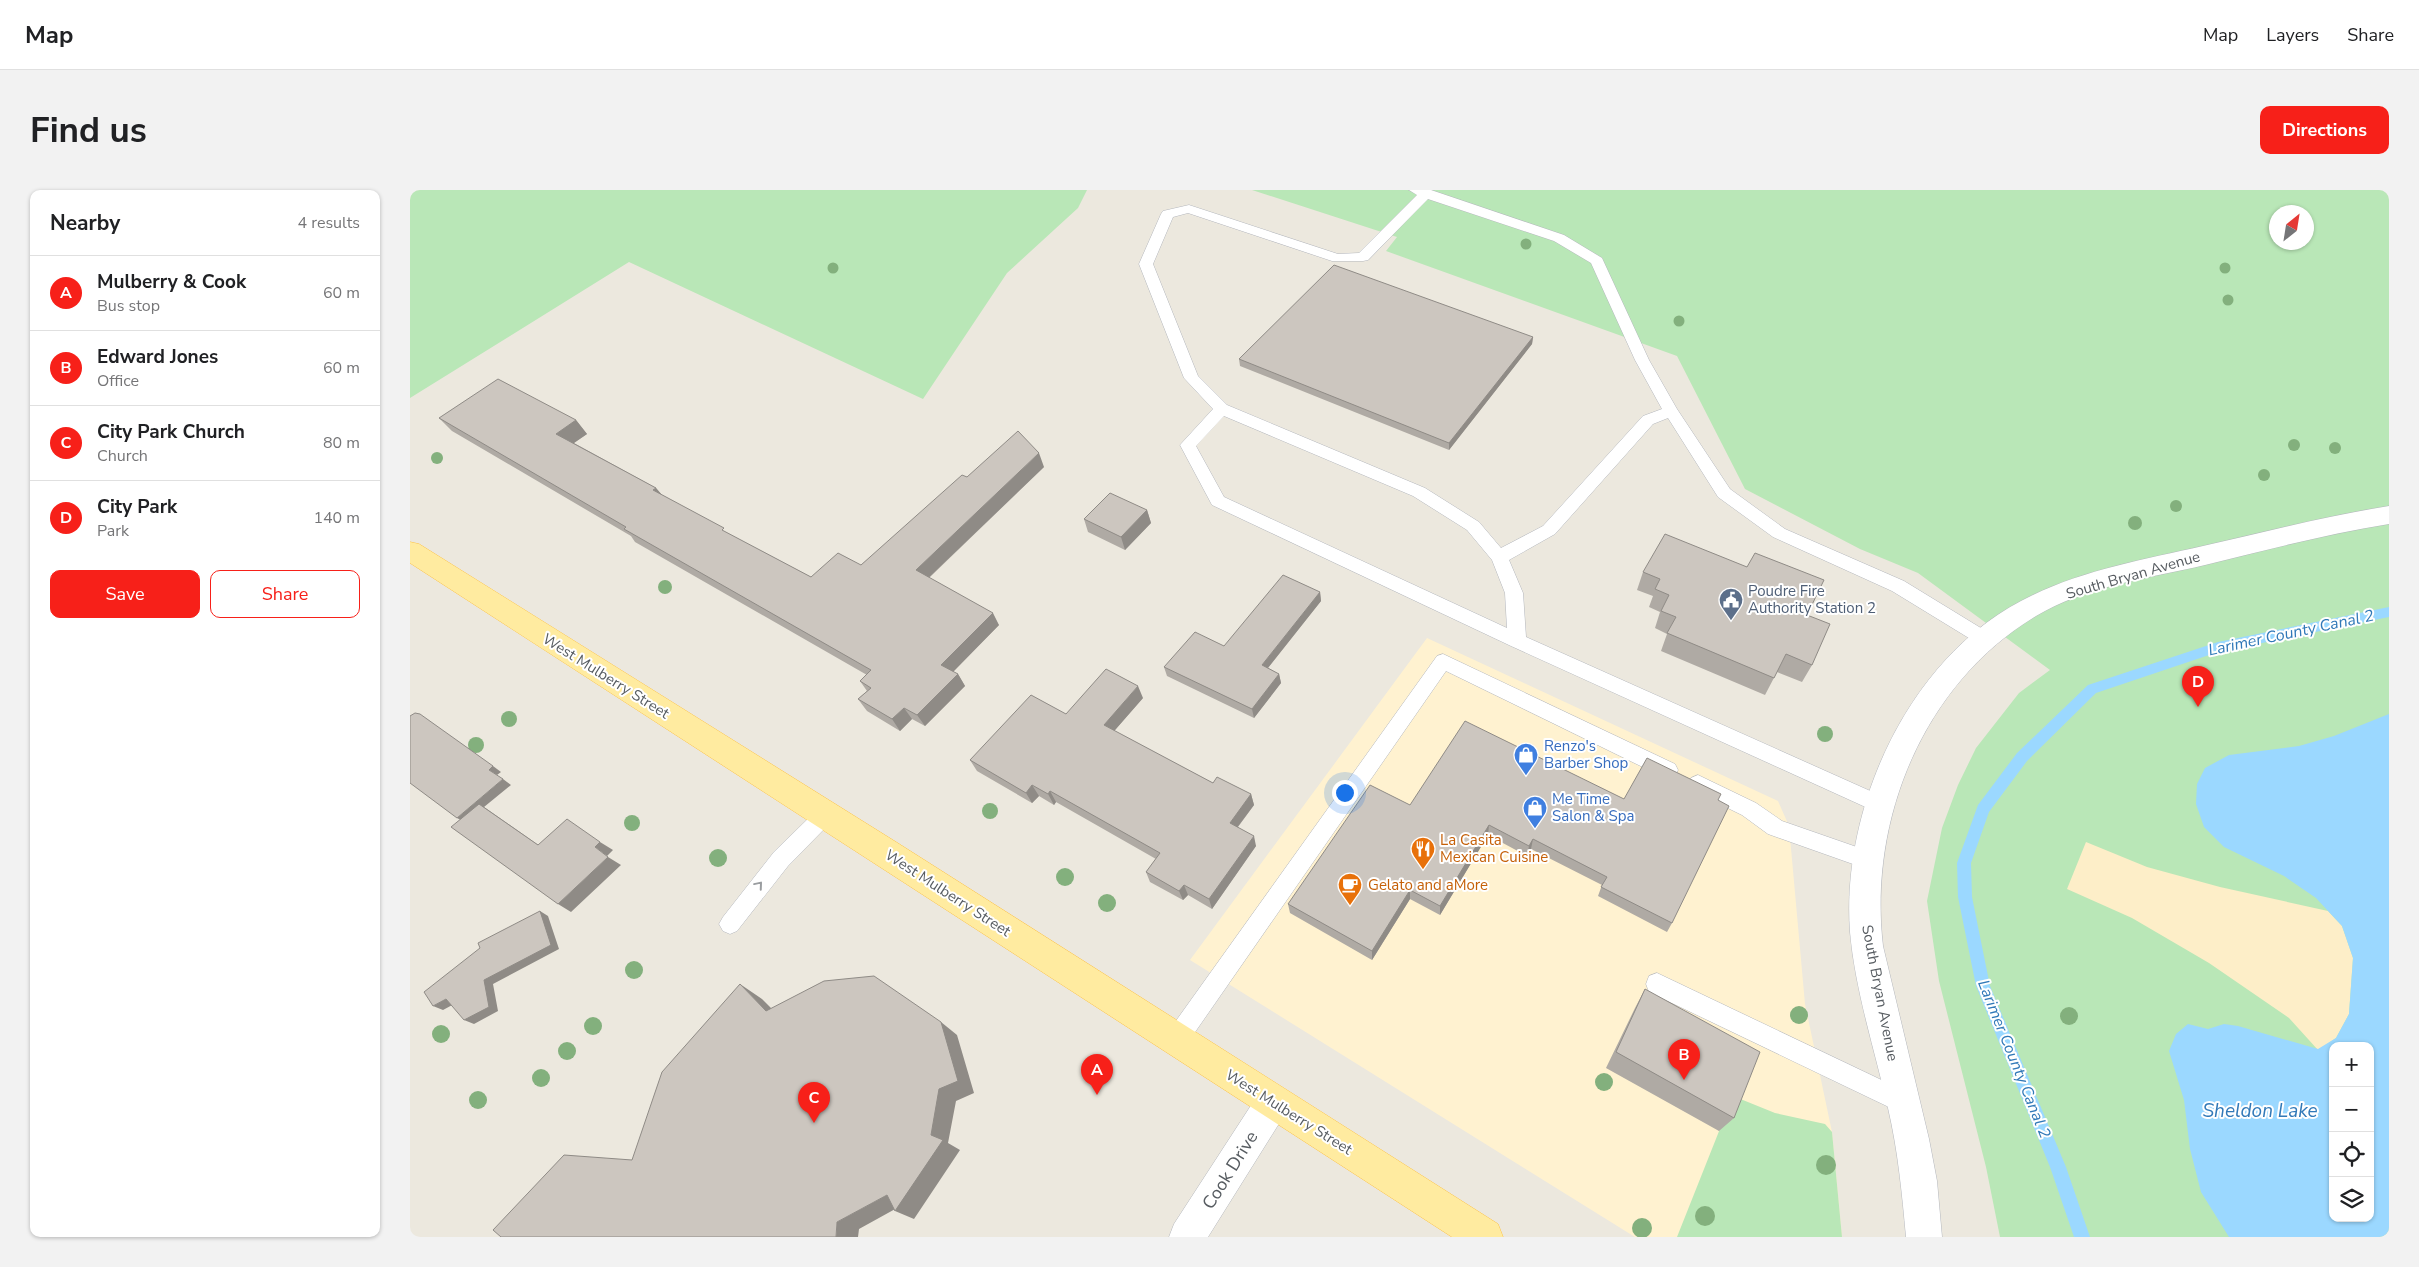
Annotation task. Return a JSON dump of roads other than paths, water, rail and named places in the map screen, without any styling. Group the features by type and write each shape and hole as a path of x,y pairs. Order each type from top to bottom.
{"main road":[{"name":"West Mulberry Street","path":"410,551 1485,1237"}],"street":[{"name":"South Bryan Avenue","path":"1924,1237 1918,1171 1873,974 1865,918 1867,860 1879,804 1891,768 1929,699 1953,668 1982,638 2028,608 2082,587 2273,538 2389,515"},
{"name":"Cook Drive","path":"1187,1237 1273,1102"}],"lane":[{"path":"1517,640 1514,593 1499,556 1473,526 1419,492 1222,409 1191,378 1146,264 1168,214 1189,210 1336,258 1363,257 1421,191 1559,238 1597,261 1642,360 1671,410 1724,493 1779,533 1898,586 1982,638"},
{"path":"1222,409 1188,445 1218,500 1517,640 1879,804"},
{"path":"1499,556 1549,530 1648,420 1671,410"},
{"path":"1176,1040 1443,661 1749,809 1774,828 1867,860"},
{"path":"730,924 781,859 825,815"},
{"path":"1656,984 1903,1102"}],"water":[{"name":"Sheldon Lake","path":"2389,714 2389,1237 2229,1237 2201,1192 2190,1149 2184,1100 2169,1051 2176,1034 2188,1024 2208,1029 2224,1024 2238,1026 2318,1049 2329,1042 2329,1222 2374,1222 2374,1042 2329,1042 2336,1038 2349,1014 2353,958 2342,926 2316,898 2284,876 2224,847 2204,827 2196,804 2197,784 2205,768 2229,755 2299,746 2334,736"}],"waterway":[{"name":"Larimer County Canal 2","path":"2082,1237 2058,1167 1983,986 1965,897 1964,863 1983,809 2022,757 2092,689 2218,647 2389,612"}],"place":[{"name":"Poudre Fire Authority Station 2","path":"1731,621"},
{"name":"City Park","path":"2198,707"},
{"name":"Renzo's Barber Shop","path":"1526,776"},
{"name":"Me Time Salon & Spa","path":"1535,829"},
{"name":"La Casita Mexican Cuisine","path":"1423,870"},
{"name":"Gelato and aMore","path":"1350,906"},
{"name":"Edward Jones","path":"1684,1080"},
{"name":"Mulberry & Cook","path":"1097,1095"},
{"name":"City Park Church","path":"814,1123"}]}
